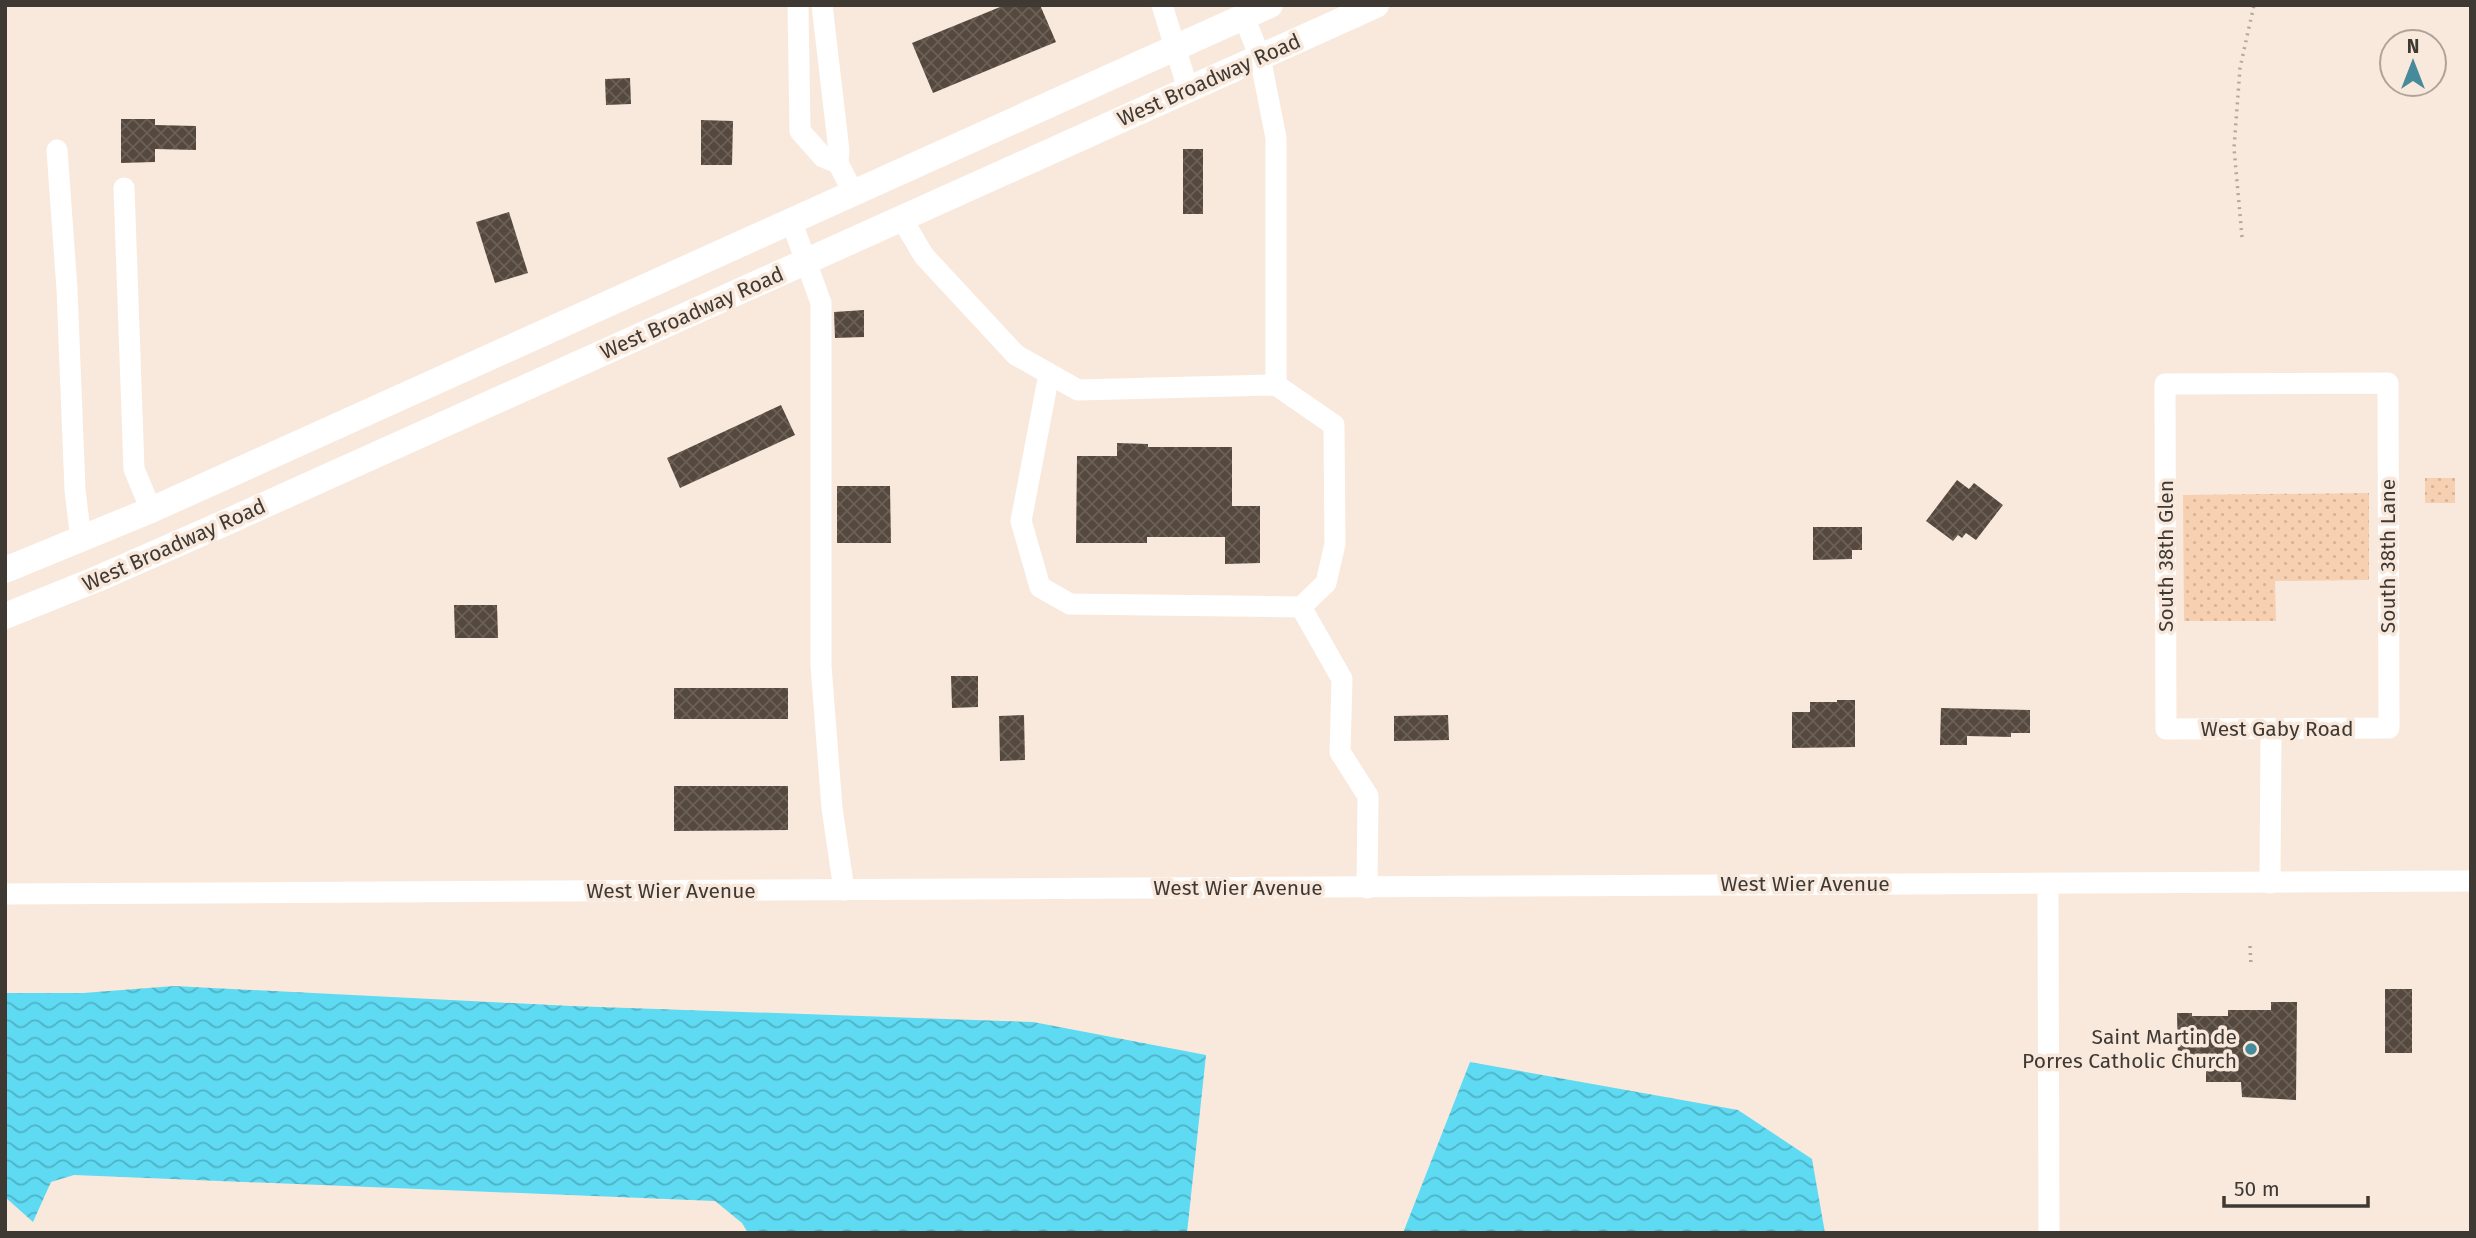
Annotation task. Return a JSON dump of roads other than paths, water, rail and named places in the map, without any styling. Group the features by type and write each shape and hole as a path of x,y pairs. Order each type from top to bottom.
{"main road":[{"name":"West Broadway Road","path":"5,570 151,510 1270,5"},
{"name":"West Broadway Road","path":"5,616 97,579 1376,5"},
{"path":"347,421 363,460"},
{"path":"81,540 97,579"}],"street":[{"path":"798,5 800,131 823,157 838,163"},
{"path":"822,5 839,151 838,163 853,192"},
{"path":"1162,5 1188,89"},
{"path":"1244,18 1260,57 1276,138 1276,385"},
{"path":"57,150 67,289 75,490 81,540"},
{"path":"124,188 134,469 151,510"},
{"path":"902,219 924,256 1016,355 1078,390 1276,385 1334,425 1335,544 1326,583 1301,607 1070,604 1040,587 1021,521 1049,374"},
{"path":"791,220 821,303 821,666 832,808 844,890"},
{"name":"South 38th Glen","path":"2166,729 2165,384 2388,383"},
{"name":"South 38th Lane","path":"2388,383 2389,728"},
{"path":"1301,607 1342,679 1340,752 1368,796 1367,888"},
{"name":"West Gaby Road","path":"2166,729 2389,728"},
{"path":"2270,883 2271,729"},
{"name":"West Wier Avenue","path":"5,894 2471,881"},
{"path":"2048,884 2049,1233"}],"water":[{"path":"174,986 571,1006 1033,1022 1206,1055 1187,1233 748,1233 742,1223 715,1201 74,1175 51,1182 33,1222 5,1197 5,993 83,993"},
{"path":"1470,1062 1738,1110 1812,1159 1825,1233 1403,1233"}],"place":[{"name":"Saint Martin de Porres Catholic Church","path":"2251,1049"}]}
